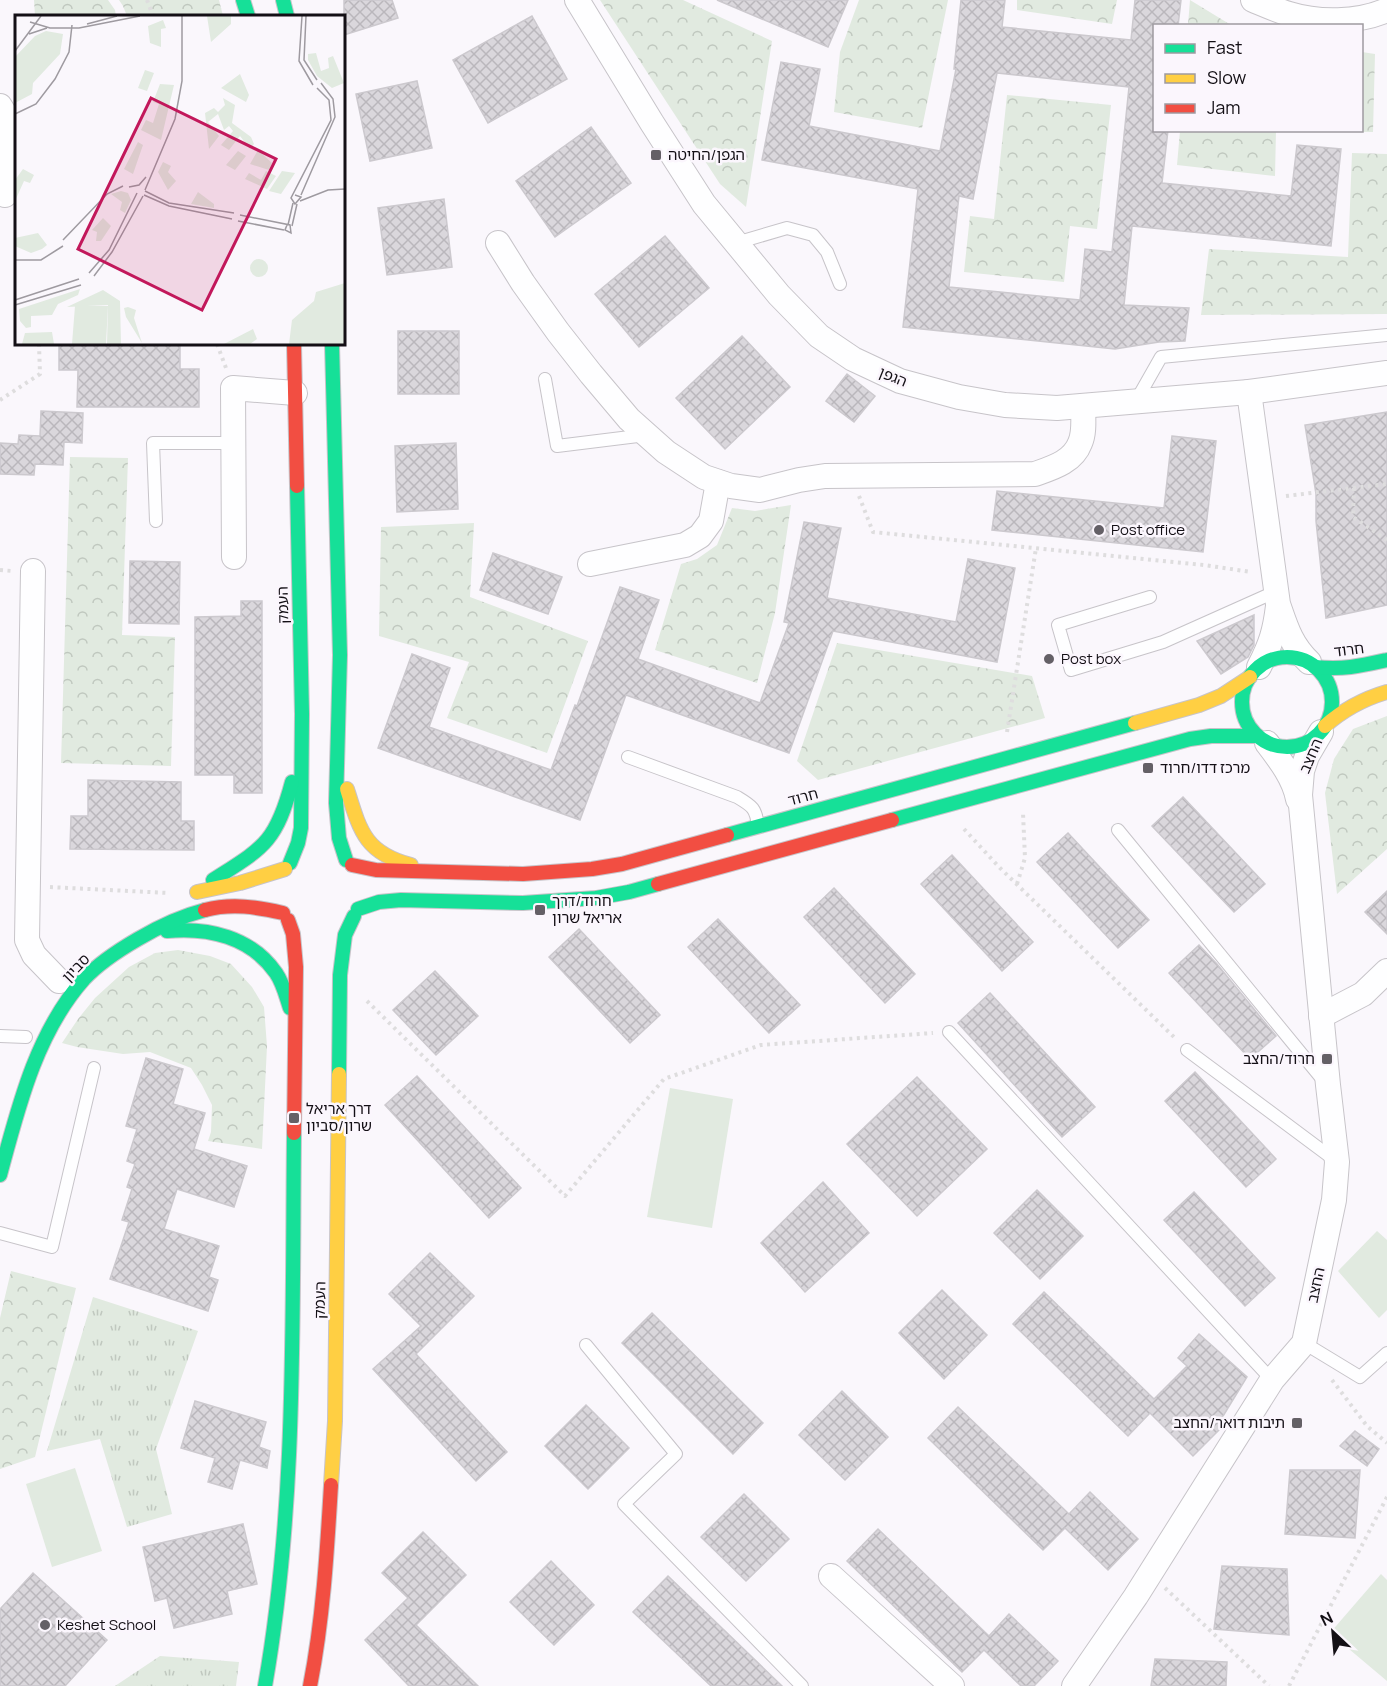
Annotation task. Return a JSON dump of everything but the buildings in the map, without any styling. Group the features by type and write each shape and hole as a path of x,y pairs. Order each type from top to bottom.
{"main road":[{"path":"243,0 248,15"},
{"path":"283,0 288,15"},
{"name":"העמק","path":"285,871 298,843 301,828 302,733 294,345"},
{"path":"333,345 340,655 337,822 339,838 349,862 358,875 359,902 346,925 334,932"},
{"path":"1262,740 1245,721 1241,700 1244,685 1265,662 1281,657 1294,657 1321,672 1329,686 1332,701 1329,718 1323,729"},
{"name":"חרוד","path":"1312,665 1353,669 1387,660"},
{"name":"חרוד","path":"329,852 349,862 376,870 523,874 592,869 622,864 1199,705 1221,696 1254,672"},
{"path":"359,902 401,900 523,903 596,898 618,894 1190,739 1210,736 1262,740 1282,747 1294,747 1309,742 1336,715 1351,705 1366,697 1387,692"},
{"path":"186,896 252,855 267,842 287,803 302,733"},
{"path":"338,761 354,815 370,845 394,862 445,872"},
{"path":"186,896 285,871 300,856 311,852"},
{"path":"395,914 404,909 438,901"},
{"name":"העמק","path":"310,1686 315,1661 326,1560 335,1421 340,975 345,934 359,902"},
{"name":"סביון","path":"0,1175 24,1096 52,1025 85,978 139,937 207,908 222,906 260,908 283,912"},
{"path":"283,912 298,928 304,930"},
{"name":"העמק","path":"265,1686 282,1557 291,1420 296,967 293,934 283,912"},
{"path":"139,937 183,929 203,930 228,936 246,945 264,959 285,989 295,1029"},
{"path":"340,975 358,940"}],"street":[{"name":"הגפן","path":"577,0 704,204 779,296 819,336 853,359 900,381 959,398 1005,405 1057,408 1249,392 1387,373"},
{"path":"1253,0 1290,14 1336,21 1375,15 1387,10"},
{"path":"0,106 8,119 5,195"},
{"path":"498,243 522,283 558,332 629,419 666,452 704,477 731,486 760,490 825,476 1035,474 1059,466 1080,444 1083,406"},
{"path":"234,557 233,388 295,393"},
{"path":"1249,392 1276,590 1290,637 1298,651 1312,665"},
{"path":"590,564 685,545 700,536 711,521 718,482"},
{"path":"33,571 27,940 34,955 57,983"},
{"path":"1254,672 1270,646 1274,634 1276,590"},
{"name":"החצב","path":"1074,1686 1150,1575 1272,1380 1304,1343 1334,1200 1337,1162 1300,795 1302,771 1307,756 1323,729"},
{"name":"החצב","path":"1262,740 1280,759 1297,791 1302,816"},
{"path":"1321,1016 1363,994 1387,971"},
{"path":"831,1576 952,1686"}],"lane":[{"path":"736,243 787,228 813,235 827,252 840,284"},
{"path":"1136,401 1161,357 1387,335"},
{"path":"545,379 557,446 647,435"},
{"path":"156,521 153,443 233,443"},
{"path":"1150,597 1058,625 1071,670 1163,642 1276,590"},
{"path":"628,758 737,797 750,805 756,813 758,826"},
{"path":"1118,830 1328,1085"},
{"path":"949,1032 1272,1380"},
{"path":"0,1036 26,1037"},
{"path":"1187,1050 1337,1162"},
{"path":"0,1233 52,1247 93,1068"},
{"path":"1304,1343 1360,1377 1387,1353"},
{"path":"586,1346 676,1454 624,1504 802,1686"}],"path":[{"path":"147,0 153,15"},
{"path":"0,400 40,374 39,345"},
{"path":"858,475 856,487 873,531 1204,566 1276,590"},
{"path":"1264,499 1387,484"},
{"path":"1354,488 1353,517 1387,540"},
{"path":"1002,759 1036,548"},
{"path":"1017,884 1025,858 1023,809 1018,785"},
{"path":"942,806 1017,884 1187,1050"},
{"path":"28,886 186,896"},
{"path":"365,999 565,1196 664,1079 761,1045 949,1032"},
{"path":"1304,1343 1367,1426 1387,1443"},
{"path":"1289,1686 1387,1497"},
{"path":"1150,1575 1269,1686"}],"green space":[{"path":"34,0 108,0 116,15 98,15 35,15"},
{"path":"119,0 219,0 223,15 127,15"},
{"path":"600,0 683,0 772,41 746,207 720,184"},
{"path":"859,0 948,0 922,128 834,112 840,52"},
{"path":"1017,0 1117,0 1112,24 1017,10"},
{"path":"1190,0 1229,24 1188,24"},
{"path":"1363,52 1375,54 1373,132 1363,132"},
{"path":"1007,95 1111,105 1097,229 1070,226 1064,282 964,272 970,216 994,219"},
{"path":"1180,132 1276,132 1275,176 1177,165"},
{"path":"1352,153 1387,154 1387,314 1201,315 1209,249 1348,257"},
{"path":"70,457 128,458 122,635 175,637 171,766 61,763"},
{"path":"791,505 775,613 757,683 655,650 681,564 697,559 717,545 732,508 755,511"},
{"path":"474,523 470,597 588,641 547,753 447,718 469,662 379,636 381,527"},
{"path":"837,643 1032,676 1045,718 818,780 797,761"},
{"path":"1387,716 1387,849 1337,894 1325,793 1334,759 1353,729"},
{"path":"178,950 210,956 231,964 252,987 264,1007 267,1046 262,1149 208,1141 211,1132 212,1105 191,1068 150,1052 123,1054 62,1043 95,998 129,967 155,953"},
{"path":"670,1088 733,1099 712,1228 647,1217"},
{"path":"1377,1231 1387,1240 1387,1310 1379,1318 1338,1271"},
{"path":"11,1271 76,1288 35,1457 0,1469 0,1318"},
{"path":"93,1297 198,1331 156,1449 172,1514 127,1527 100,1439 47,1451"},
{"path":"75,1468 102,1551 52,1567 26,1484"},
{"path":"1381,1574 1387,1580 1387,1681 1330,1633"},
{"path":"160,1656 239,1662 236,1686 115,1686"}],"traffic: fast":[{"path":"243,0 248,15"},
{"path":"283,0 287,15"},
{"path":"332,345 340,655 336,803 339,838 346,860"},
{"path":"290,863 301,828 302,714 297,486"},
{"path":"1287,657 1304,660 1319,670 1329,685 1332,702 1329,719 1319,734 1304,744 1287,747 1270,744 1255,734 1245,719 1242,702 1245,685 1255,670 1270,660 1287,657"},
{"path":"1315,667 1351,667 1387,660"},
{"path":"727,835 1135,723"},
{"path":"892,820 1190,739 1211,736 1257,736"},
{"path":"213,880 244,860 265,842 280,819 292,782"},
{"path":"358,909 379,902 401,900 523,903 596,898 658,884"},
{"path":"0,1175 31,1072 41,1047 67,1000 90,973 117,952 163,926 205,910"},
{"path":"339,1074 340,975 345,935 354,916"},
{"path":"167,931 213,933 228,937 254,951 276,973 290,1008"},
{"path":"265,1686 283,1549 288,1480 294,1133"}],"traffic: slow":[{"path":"1135,723 1199,705 1221,696 1250,677"},
{"path":"1325,726 1354,705 1387,692"},
{"path":"347,789 361,828 374,847 383,854 411,865"},
{"path":"197,892 240,883 285,869"},
{"path":"331,1485 335,1421 339,1074"}],"traffic: jam":[{"path":"294,345 297,486"},
{"path":"658,884 892,820"},
{"path":"352,865 376,870 523,874 592,869 622,864 727,835"},
{"path":"205,910 244,907 283,913"},
{"path":"288,920 293,934 296,967 294,1133"},
{"path":"310,1686 321,1611 331,1485"}],"place":[{"name":"הגפן/החיטה","path":"656,155"},
{"name":"Post office","path":"1099,530"},
{"name":"Post box","path":"1049,659"},
{"name":"מרכז דדו/חרוד","path":"1148,768"},
{"name":"חרוד/דרך אריאל שרון","path":"540,910"},
{"name":"חרוד/החצב","path":"1327,1059"},
{"name":"דרך אריאל שרון/סביון","path":"294,1118"},
{"name":"תיבות דואר/החצב","path":"1297,1423"},
{"name":"Keshet School","path":"45,1625"}]}
